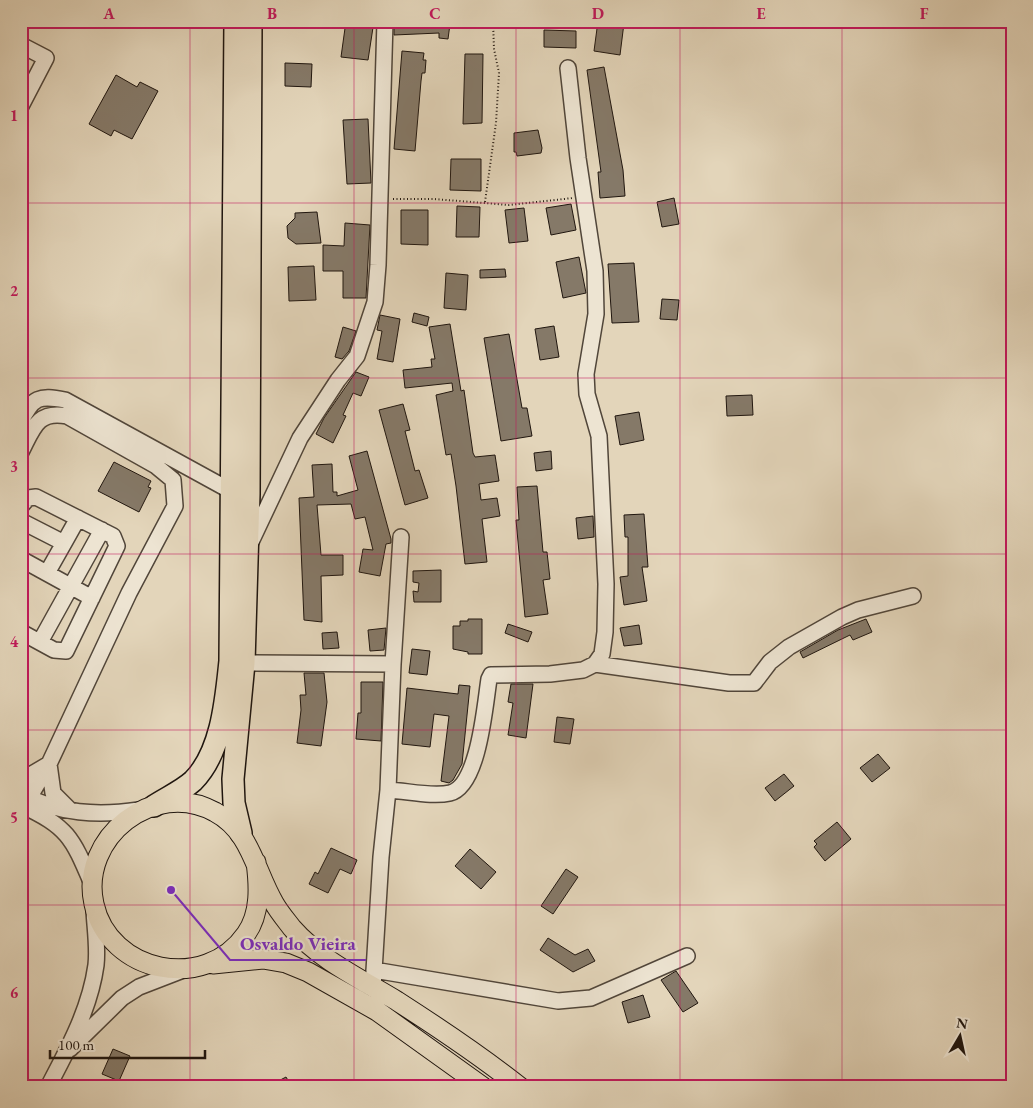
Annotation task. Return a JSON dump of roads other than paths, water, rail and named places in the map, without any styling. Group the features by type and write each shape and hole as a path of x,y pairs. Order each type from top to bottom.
{"highway":[{"path":"147,808 192,782 211,754 219,726 230,661 235,21"},
{"path":"241,834 234,803 233,779 244,663 247,550 251,21"}],"main road":[{"path":"482,1087 377,1011 308,972 286,963 263,959 244,960 193,968 154,967 136,960 114,942 104,930 94,905 92,884 94,867 110,833 122,822 147,808 180,803 198,806 215,812 241,834 274,902 293,929 310,947 373,978 520,1087"},
{"path":"193,968 222,956 246,934 252,921 260,889 256,862"}],"street":[{"path":"247,550 300,438 338,380 357,356 365,339 376,302 381,200 385,21"},
{"path":"21,45 46,58 21,106"},
{"path":"388,790 443,794 458,789 467,777 478,749 491,675 550,674 583,670 595,664 602,654 605,632 606,584 599,436 587,394 586,374 596,314 595,271 568,68"},
{"path":"21,421 30,404 40,398 65,400 231,491"},
{"path":"21,452 34,427 42,418 53,413 67,416 156,466 173,480"},
{"path":"24,799 49,764 129,593 175,506 173,480 185,465"},
{"path":"21,506 28,498 36,497 113,536 117,546 66,651 60,652 21,632"},
{"path":"47,573 78,518"},
{"path":"21,521 64,543"},
{"path":"40,642 102,530"},
{"path":"401,537 388,790 381,857 373,978 558,1001 591,998 688,956"},
{"path":"22,561 92,598"},
{"path":"595,664 729,683 754,683 770,662 789,647 842,617 858,610 913,596"},
{"path":"244,663 393,664"},
{"path":"21,777 32,774 49,764"},
{"path":"49,764 53,793 70,810"},
{"path":"24,799 82,814 108,814 147,808"},
{"path":"24,799 68,834 92,884"},
{"path":"48,1087 66,1053 92,986 96,962 94,905"},
{"path":"66,1053 128,994 138,987 193,968"}],"place":[{"name":"Osvaldo Vieira","path":"171,890"}]}
